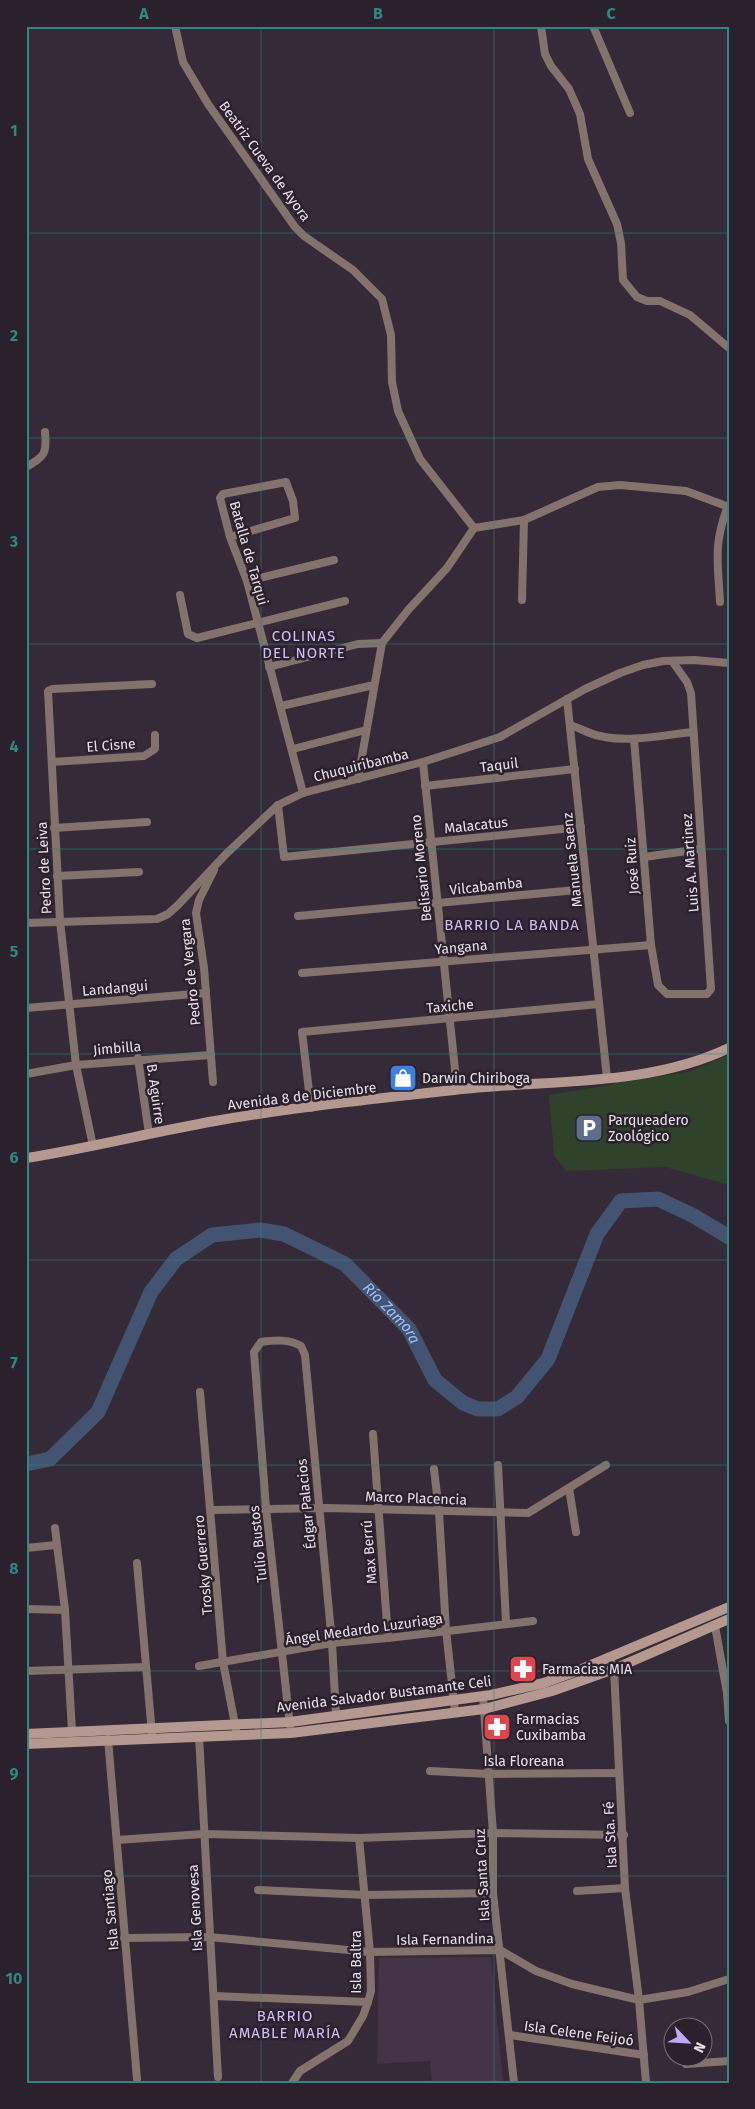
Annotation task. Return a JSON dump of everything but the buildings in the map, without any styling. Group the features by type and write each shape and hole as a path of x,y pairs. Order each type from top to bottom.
{"main road":[{"name":"Avenida 8 de Diciembre","path":"26,1158 216,1121 310,1108 456,1090 607,1078 668,1068 699,1060 729,1048"},
{"name":"Avenida Salvador Bustamante Celi","path":"26,1734 152,1726 290,1722 336,1714 483,1696 544,1683 610,1658 729,1607"},
{"name":"Avenida Salvador Bustamante Celi","path":"26,1744 108,1739 291,1733 484,1709 552,1691 614,1669 729,1619"}],"street":[{"name":"Beatriz Cueva de Ayora","path":"175,26 183,62 208,104 295,227 304,236 353,270 382,299 391,335 392,382 398,411 420,459 474,528"},
{"path":"541,26 544,54 569,89 580,114 588,159 617,224 621,243 623,280 640,300 660,301 690,315 729,348"},
{"path":"593,26 630,113"},
{"path":"26,467 42,458 46,449 45,432"},
{"name":"Batalla de Tarqui","path":"230,537 295,518 288,485 283,481 223,494 220,498 230,537 247,582 257,624 293,749 303,793"},
{"path":"358,779 382,643 409,609 447,568 474,528 524,520 589,491 620,485 686,491 728,507 718,535 716,548 720,602"},
{"path":"522,600 524,520"},
{"path":"247,582 334,560"},
{"path":"180,595 188,634 193,637 257,624 345,601"},
{"path":"269,667 358,644 382,643"},
{"name":"Chuquiribamba","path":"26,923 157,919 168,914 278,805 303,793 423,762 500,738 567,699 620,672 643,665 672,661 729,664"},
{"name":"Luis A. Martinez","path":"662,990 667,994 707,994 711,988 692,694 687,682 672,661"},
{"name":"Pedro de Leiva","path":"93,1146 76,1065 60,921 48,691 52,689 152,684"},
{"path":"281,706 374,685"},
{"name":"Manuela Saenz","path":"567,699 607,1078"},
{"path":"570,725 598,736 634,739 693,732"},
{"path":"293,749 366,730"},
{"name":"El Cisne","path":"52,762 144,756 155,750 155,734"},
{"name":"José Ruiz","path":"634,739 651,945 658,984 662,990"},
{"name":"Belisario Moreno","path":"423,762 456,1090"},
{"name":"Taquil","path":"425,786 575,769"},
{"name":"Malacatus","path":"278,805 284,858 581,827"},
{"path":"54,828 147,822"},
{"path":"644,857 701,849"},
{"name":"Pedro de Vergara","path":"212,1082 206,993 196,913 199,900 217,864"},
{"path":"57,876 139,872"},
{"name":"Vilcabamba","path":"298,916 587,889"},
{"name":"Yangana","path":"302,973 651,945"},
{"name":"Landangui","path":"26,1008 206,993"},
{"name":"Taxiche","path":"310,1108 302,1032 599,1004"},
{"name":"Jimbilla","path":"26,1074 76,1065 138,1058 210,1055"},
{"name":"B. Aguirre","path":"138,1058 149,1134"},
{"name":"Édgar Palacios","path":"254,1352 261,1342 273,1340 288,1341 301,1346 304,1355 332,1643 336,1714"},
{"name":"Tulio Bustos","path":"254,1352 266,1508 291,1733"},
{"name":"Trosky Guerrero","path":"200,1392 223,1662 237,1735"},
{"name":"Max Berrú","path":"373,1434 388,1638"},
{"path":"498,1465 506,1622"},
{"name":"Marco Placencia","path":"211,1510 266,1508 528,1513 606,1465"},
{"path":"434,1469 439,1512 446,1630 455,1712"},
{"path":"569,1488 576,1532"},
{"path":"55,1528 65,1610 72,1731"},
{"path":"26,1548 56,1546"},
{"path":"137,1563 153,1738"},
{"path":"26,1609 65,1610"},
{"name":"Ángel Medardo Luzuriaga","path":"199,1666 332,1643 388,1638 506,1622 534,1621"},
{"path":"715,1626 728,1693 729,1721"},
{"name":"Isla Sta. Fé","path":"610,1658 614,1669 624,1835 625,1888 639,2000 646,2083"},
{"path":"26,1671 146,1667"},
{"name":"Isla Santa Cruz","path":"483,1696 493,1833 493,1892 514,2083"},
{"name":"Isla Genovesa","path":"200,1736 203,1834 218,2077"},
{"name":"Isla Santiago","path":"108,1739 137,2079"},
{"name":"Isla Floreana","path":"430,1771 488,1774 619,1773"},
{"path":"117,1840 203,1834 359,1838 404,1834 624,1835"},
{"name":"Isla Baltra","path":"292,2083 300,2071 348,2041 363,2016 368,2002 371,1991 370,1952 359,1838"},
{"path":"577,1892 625,1888"},
{"path":"258,1890 366,1895 493,1892"},
{"name":"Isla Fernandina","path":"124,1938 209,1937 370,1952 500,1950 536,1971 572,1984 639,2000 688,1992 729,1979"},
{"path":"214,1996 368,2002"},
{"name":"Isla Celene Feijoó","path":"510,2035 644,2055"},
{"path":"712,2062 729,2061"}],"shaded area":[{"path":"491,1957 503,2082 432,2082 430,2061 377,2064 379,1958"}],"green space":[{"path":"729,1055 729,1185 665,1167 566,1171 554,1155 549,1095 691,1071"}],"waterway":[{"name":"Río Zamora","path":"26,1464 50,1459 98,1412 151,1292 176,1259 212,1235 260,1230 284,1234 345,1264 409,1329 435,1380 463,1403 478,1409 498,1409 517,1397 548,1359 597,1234 621,1201 658,1199 694,1216 729,1237"}],"place":[{"name":"Darwin Chiriboga","path":"403,1078"},
{"name":"Parqueadero Zoológico","path":"589,1128"},
{"name":"Farmacias MIA","path":"523,1669"},
{"name":"Farmacias Cuxibamba","path":"497,1727"}],"district":[{"name":"COLINAS DEL NORTE","path":"304,644"},
{"name":"BARRIO LA BANDA","path":"512,925"},
{"name":"BARRIO AMABLE MARÍA","path":"285,2024"}]}
